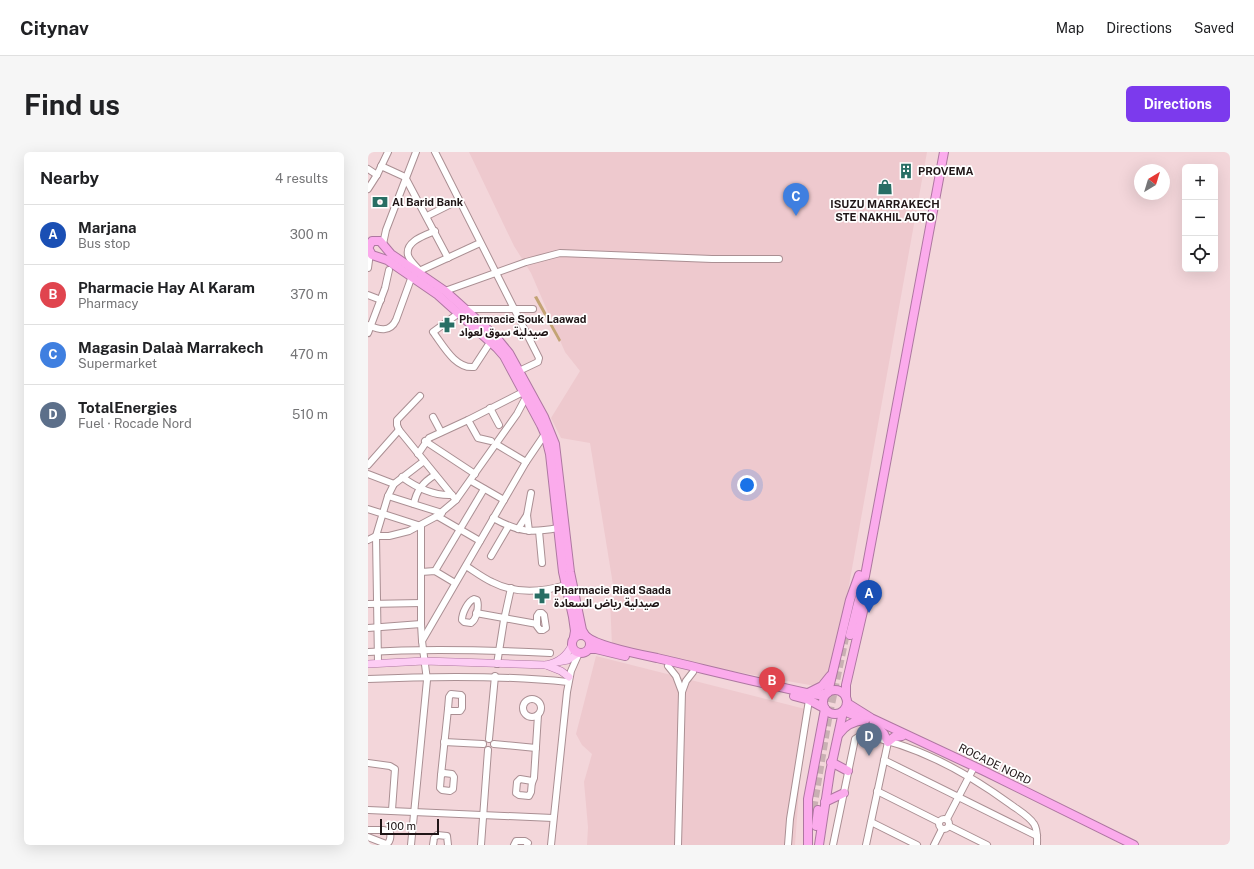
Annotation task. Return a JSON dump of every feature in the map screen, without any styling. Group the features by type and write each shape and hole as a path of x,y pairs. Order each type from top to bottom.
{"highway":[{"path":"818,845 831,762 847,700 847,682 864,607 862,576 940,152"},
{"path":"848,634 862,576 944,152"},
{"path":"377,241 370,243 372,252 416,273 438,295 462,311 503,344 519,370 547,423 555,444 570,572 582,630 590,642 589,649 584,653 578,653 574,650 573,641 575,631 563,572 550,454 545,434 532,408 504,356 491,341 462,311 444,292 391,254 377,241"},
{"path":"372,252 382,254 377,241"},
{"path":"809,845 808,799 824,708 823,702 827,693 850,600 862,576"},
{"path":"573,641 579,634 597,642 627,651 808,697 833,715 844,711"},
{"path":"589,649 808,697 838,690 843,693 847,700"},
{"path":"808,697 822,686 831,674"},
{"name":"ROCADE NORD","path":"847,700 871,718 984,771 1134,845"},
{"name":"ROCADE NORD","path":"844,711 902,736 971,773 1126,845"},
{"path":"837,736 842,729 848,725 857,721 865,720"},
{"path":"874,723 884,734 888,742 894,737 902,736"},
{"path":"831,762 848,771"},
{"path":"825,802 844,793"},
{"path":"809,845 815,810 818,845"}],"main road":[{"path":"555,662 565,655 573,641"},
{"path":"368,664 424,662 546,665 568,660 578,653"},
{"path":"546,665 561,671 569,680"}],"street":[{"path":"369,186 377,175 388,152"},
{"path":"377,241 386,230 405,177 416,152"},
{"path":"435,152 539,358 538,362 519,370"},
{"path":"381,166 405,177 448,258"},
{"path":"368,169 377,175"},
{"path":"427,216 459,200"},
{"path":"416,273 408,256 411,244 435,231"},
{"path":"369,325 384,330 392,325 396,320 416,273 480,243"},
{"path":"369,266 372,252"},
{"path":"444,292 560,252 779,259"},
{"path":"368,333 369,325 381,300 387,282 389,270"},
{"path":"368,295 381,300"},
{"path":"491,341 474,366 470,367 455,360 433,332 462,311 534,309"},
{"path":"418,454 425,441 429,438 490,408 524,395"},
{"path":"517,414 524,395"},
{"path":"420,396 398,420 397,425 399,430 454,498"},
{"path":"490,408 499,425"},
{"path":"368,540 376,536 400,534 421,526 440,515 471,481 493,442 517,414 523,410 532,408"},
{"path":"433,417 441,432"},
{"path":"468,420 478,438 493,442 526,462"},
{"path":"368,465 399,430"},
{"path":"422,641 526,462 545,434"},
{"path":"425,441 475,474"},
{"path":"378,663 376,536 388,496 394,484 424,461"},
{"path":"368,474 394,484"},
{"path":"414,504 424,483 435,475"},
{"path":"402,477 420,489 454,498"},
{"path":"471,481 504,500"},
{"path":"435,571 484,489"},
{"path":"529,531 527,514 531,493"},
{"path":"388,496 414,504 440,515 480,541"},
{"path":"368,509 421,526"},
{"path":"518,529 527,514"},
{"path":"493,518 508,527 529,531 558,528"},
{"path":"411,845 427,676 422,650 421,526"},
{"path":"491,556 508,527"},
{"path":"539,531 542,563"},
{"path":"466,566 493,583 510,588 538,591 566,585"},
{"path":"421,572 435,571 455,583"},
{"path":"497,664 498,650 510,588"},
{"path":"368,604 421,603"},
{"path":"536,624 537,615 541,613 543,606"},
{"path":"476,613 536,624 542,630 545,629 544,616 541,613"},
{"path":"368,628 421,624"},
{"path":"368,652 498,650 550,653"},
{"path":"551,845 569,680 578,653"},
{"path":"668,666 678,680 682,692"},
{"path":"678,845 682,692 686,681 694,672"},
{"path":"368,678 495,676 569,680"},
{"path":"489,739 495,676"},
{"path":"788,845 791,809 808,697"},
{"path":"441,775 448,709"},
{"path":"532,783 534,778 538,715"},
{"path":"833,845 856,737 863,736 888,742 971,773 1032,820 1035,826 1037,845"},
{"path":"489,739 493,740 494,744"},
{"path":"483,744 484,741 489,739"},
{"path":"444,742 483,744"},
{"path":"866,845 888,742"},
{"path":"483,744 485,749 488,750"},
{"path":"494,744 536,748"},
{"path":"488,750 494,747 494,744"},
{"path":"481,845 488,750"},
{"path":"884,760 1037,836"},
{"path":"368,763 390,766 395,769 392,810"},
{"path":"940,822 942,819 946,819 971,773"},
{"path":"877,791 940,822"},
{"path":"368,810 553,818"},
{"path":"946,819 949,822 949,826 987,845"},
{"path":"871,822 917,845"},
{"path":"934,845 942,829 940,822"},
{"path":"942,829 947,829 949,826"},
{"path":"368,830 387,830 391,835 390,840 386,844 368,837"},
{"path":"433,845 434,838 437,835 447,836 448,845"},
{"path":"514,845 516,841 525,841 528,843 527,845"}],"shaded area":[{"path":"469,152 927,152 833,674 821,687 643,655 612,646 610,598 615,597 590,443 561,438 551,418 580,371 565,352 531,273 514,246"},
{"path":"537,296 561,340 559,342 534,297"},
{"path":"596,656 805,709 795,845 587,845 588,827 584,782 592,754 582,745 576,734"}],"tunnel":[{"path":"813,809 828,719 845,638"}],"place":[{"name":"PROVEMA","path":"906,171"},
{"name":"ISUZU MARRAKECH STE NAKHIL AUTO","path":"885,187"},
{"name":"Al Barid Bank","path":"380,202"},
{"name":"Magasin Dalaà Marrakech","path":"796,216"},
{"name":"Pharmacie Souk Laawad صيدلية سوق لعواد","path":"447,325"},
{"name":"Pharmacie Riad Saada صيدلية رياض السعادة","path":"542,596"},
{"name":"Marjana","path":"869,613"},
{"name":"Pharmacie Hay Al Karam","path":"772,700"},
{"name":"TotalEnergies","path":"869,756"}]}
